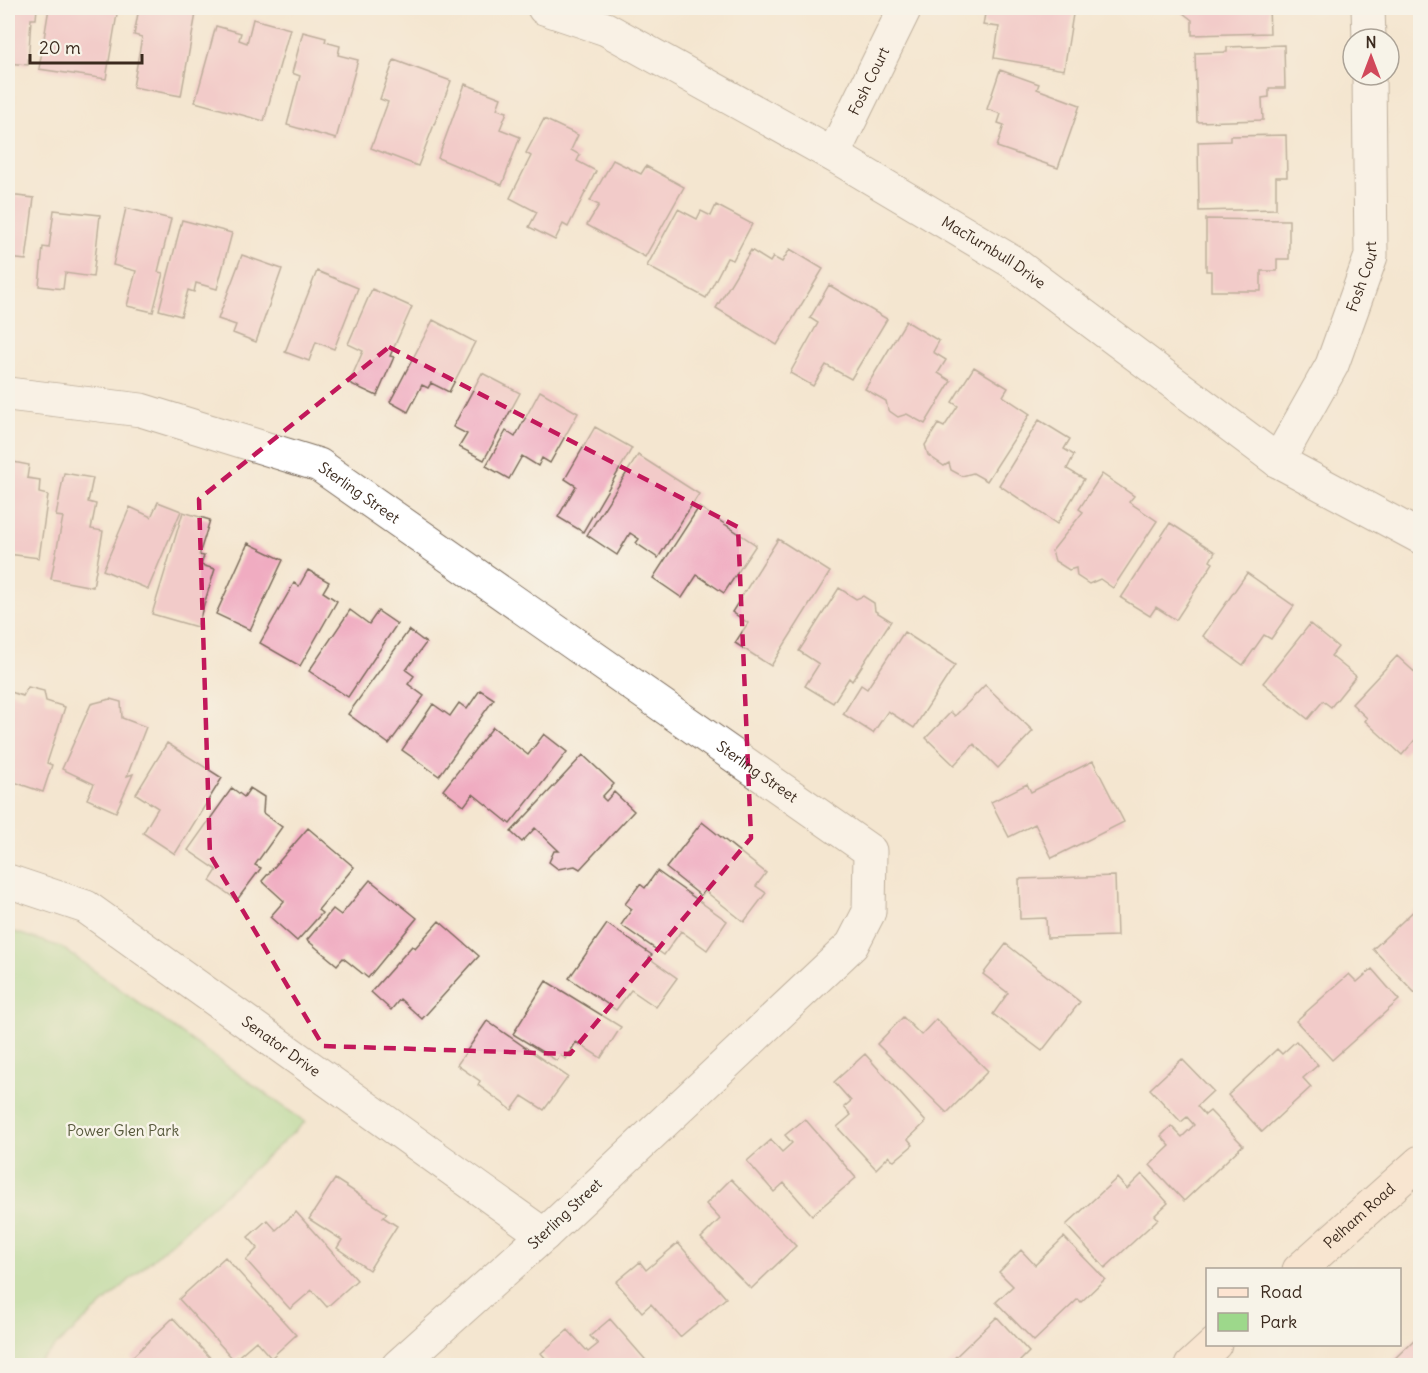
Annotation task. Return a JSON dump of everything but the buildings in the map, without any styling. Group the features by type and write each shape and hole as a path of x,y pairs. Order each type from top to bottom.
{"main road":[{"name":"Pelham Road","path":"1300,1268 1420,1162"},
{"path":"1191,1365 1213,1346"}],"street":[{"name":"MacTurnbull Drive","path":"544,8 606,29 833,155 1011,261 1278,461 1420,537"},
{"name":"Fosh Court","path":"833,155 904,8"},
{"path":"1368,8 1369,27"},
{"name":"Fosh Court","path":"1278,461 1332,364 1371,256 1370,87"},
{"name":"Sterling Street","path":"8,394 141,411 319,465 870,851 869,912 852,945 544,1235 399,1365"},
{"name":"Senator Drive","path":"8,881 86,907 544,1235"}],"highlighted area":[{"path":"389,347 738,527 751,838 570,1054 323,1046 210,855 199,499"}],"green space":[{"name":"Power Glen Park","path":"8,930 61,947 305,1122 35,1365 8,1365"}]}
